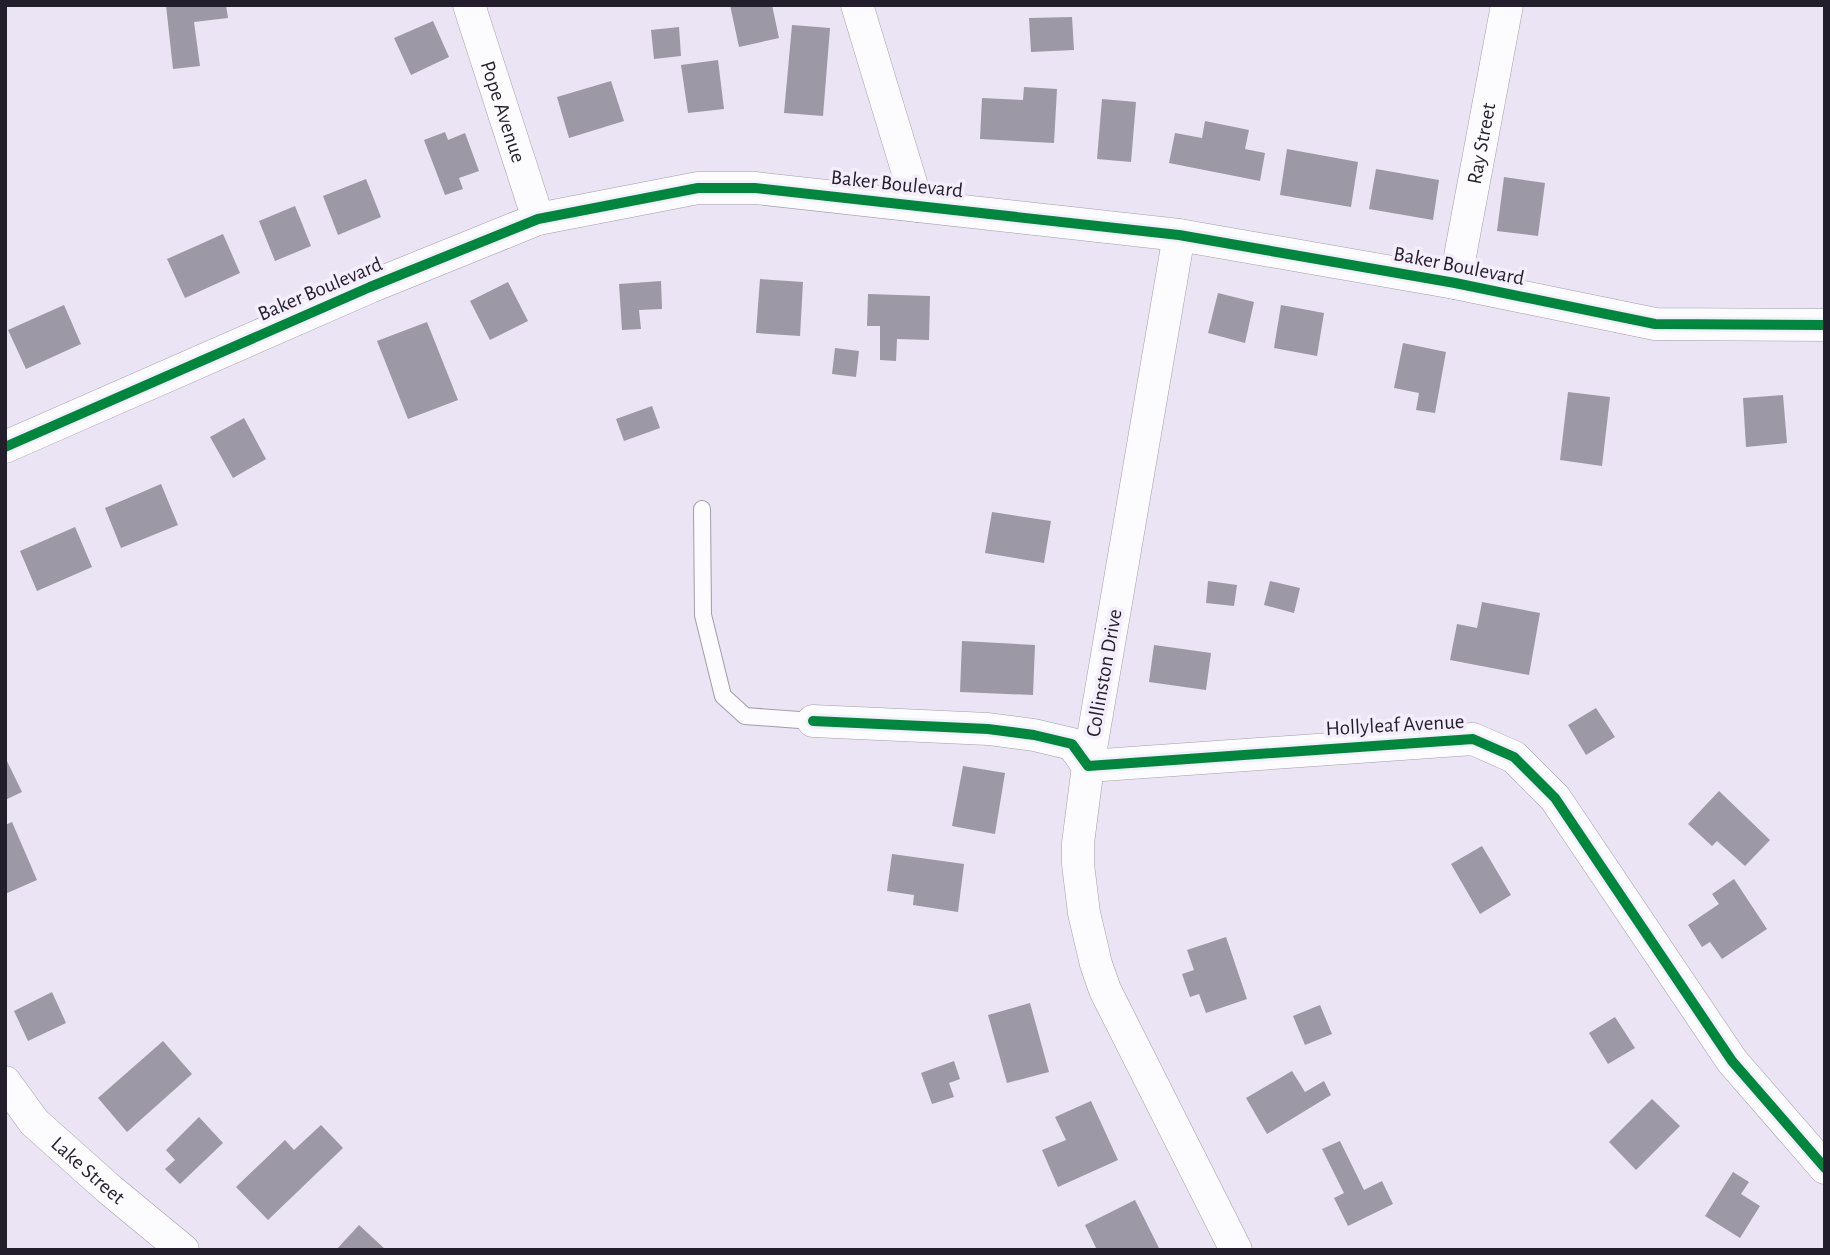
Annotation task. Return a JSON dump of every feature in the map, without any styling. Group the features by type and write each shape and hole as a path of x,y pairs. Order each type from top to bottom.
{"street":[{"name":"Pope Avenue","path":"469,5 538,219"},
{"path":"857,5 918,206"},
{"name":"Ray Street","path":"1455,284 1507,5"},
{"name":"Baker Boulevard","path":"5,447 370,287 538,219 698,188 755,188 1179,235 1455,284 1655,324 1825,325"},
{"name":"Collinston Drive","path":"1179,235 1088,766 1078,864 1084,913 1105,990 1236,1250"},
{"path":"813,721 988,729 1034,735 1072,744 1088,766"},
{"name":"Hollyleaf Avenue","path":"1088,766 1473,739 1514,757 1555,798 1732,1061 1825,1168"},
{"name":"Lake Street","path":"5,1083 34,1122 183,1250"}],"lane":[{"path":"702,509 703,615 723,695 745,716 813,721"}],"building":[{"path":"166,5 226,5 228,18 194,22 200,66 173,69"},
{"path":"730,5 772,5 779,38 739,47"},
{"path":"1072,17 1074,50 1031,52 1029,18"},
{"path":"433,21 449,57 411,75 394,38"},
{"path":"792,25 830,28 823,116 784,113"},
{"path":"679,27 681,56 654,59 651,30"},
{"path":"718,60 724,109 688,113 681,65"},
{"path":"611,81 624,121 569,138 557,97"},
{"path":"1024,87 1057,89 1054,143 980,139 982,98 1023,100"},
{"path":"1102,99 1136,102 1131,162 1097,159"},
{"path":"1205,121 1249,130 1245,149 1265,153 1260,181 1169,163 1175,133 1202,138"},
{"path":"445,132 448,140 465,133 479,171 459,178 463,189 445,195 424,140"},
{"path":"1287,149 1358,162 1351,207 1280,195"},
{"path":"1376,169 1439,180 1433,220 1369,209"},
{"path":"1504,177 1545,183 1538,236 1497,231"},
{"path":"366,179 381,217 338,235 323,196"},
{"path":"295,206 311,246 275,261 259,221"},
{"path":"223,234 240,273 185,298 167,259"},
{"path":"760,279 803,282 800,336 756,333"},
{"path":"661,281 662,309 639,310 641,329 622,330 619,284"},
{"path":"508,282 528,321 490,340 470,301"},
{"path":"1218,293 1254,302 1245,343 1208,333"},
{"path":"868,294 930,296 929,340 897,339 896,361 880,360 880,326 867,326"},
{"path":"64,305 81,344 26,369 8,330"},
{"path":"1281,305 1324,313 1317,356 1274,348"},
{"path":"427,322 458,400 408,419 377,341"},
{"path":"1403,343 1446,352 1435,413 1416,410 1419,393 1394,388"},
{"path":"835,348 859,351 856,377 832,374"},
{"path":"1568,392 1610,397 1602,466 1560,460"},
{"path":"1783,395 1787,443 1746,447 1743,398"},
{"path":"652,406 660,428 624,441 616,419"},
{"path":"244,418 266,459 233,478 210,437"},
{"path":"161,484 178,525 121,548 105,508"},
{"path":"992,512 1051,521 1044,563 985,553"},
{"path":"75,527 92,567 37,591 20,551"},
{"path":"1208,581 1237,585 1234,606 1206,603"},
{"path":"1270,581 1300,588 1294,613 1264,605"},
{"path":"1482,602 1540,613 1529,675 1450,660 1457,624 1477,628"},
{"path":"962,641 1035,645 1033,695 960,692"},
{"path":"1154,645 1211,653 1206,690 1149,682"},
{"path":"1596,708 1615,737 1586,755 1568,725"},
{"path":"5,757 22,792 5,800"},
{"path":"963,766 1005,773 995,834 952,826"},
{"path":"1719,791 1770,840 1745,866 1717,841 1712,846 1688,824"},
{"path":"12,822 37,880 5,894 5,825"},
{"path":"1482,846 1511,895 1480,914 1451,864"},
{"path":"892,854 964,864 958,912 913,905 914,895 887,891"},
{"path":"1734,879 1767,929 1722,959 1710,942 1702,947 1688,925 1719,904 1712,894"},
{"path":"1226,937 1247,999 1206,1013 1199,994 1190,997 1182,974 1194,970 1187,950"},
{"path":"52,992 66,1023 28,1041 14,1011"},
{"path":"1030,1003 1049,1072 1007,1083 988,1015"},
{"path":"1320,1005 1332,1034 1305,1045 1293,1016"},
{"path":"1615,1017 1635,1048 1608,1064 1589,1033"},
{"path":"163,1041 192,1074 127,1132 98,1098"},
{"path":"954,1061 960,1079 949,1083 954,1097 932,1104 921,1073"},
{"path":"1292,1071 1305,1092 1324,1081 1331,1095 1267,1134 1246,1098"},
{"path":"1652,1099 1680,1126 1636,1170 1609,1142"},
{"path":"1091,1101 1118,1160 1058,1187 1042,1150 1066,1140 1055,1117"},
{"path":"199,1117 223,1143 180,1184 165,1169 175,1160 166,1150"},
{"path":"321,1125 343,1148 268,1220 236,1187 285,1140 294,1150"},
{"path":"1340,1141 1364,1190 1382,1181 1393,1204 1348,1226 1334,1198 1344,1193 1322,1149"},
{"path":"1733,1172 1749,1182 1741,1194 1760,1206 1740,1238 1705,1216"},
{"path":"1135,1200 1160,1250 1097,1250 1085,1225"},
{"path":"359,1225 386,1250 336,1250"}],"cycle path":[{"path":"5,447 370,287 538,219 698,188 755,188 1179,235 1455,283 1655,324 1825,325"},
{"path":"813,721 988,729 1034,735 1072,744 1088,766 1473,739 1514,757 1555,798 1732,1061 1825,1168"}]}
